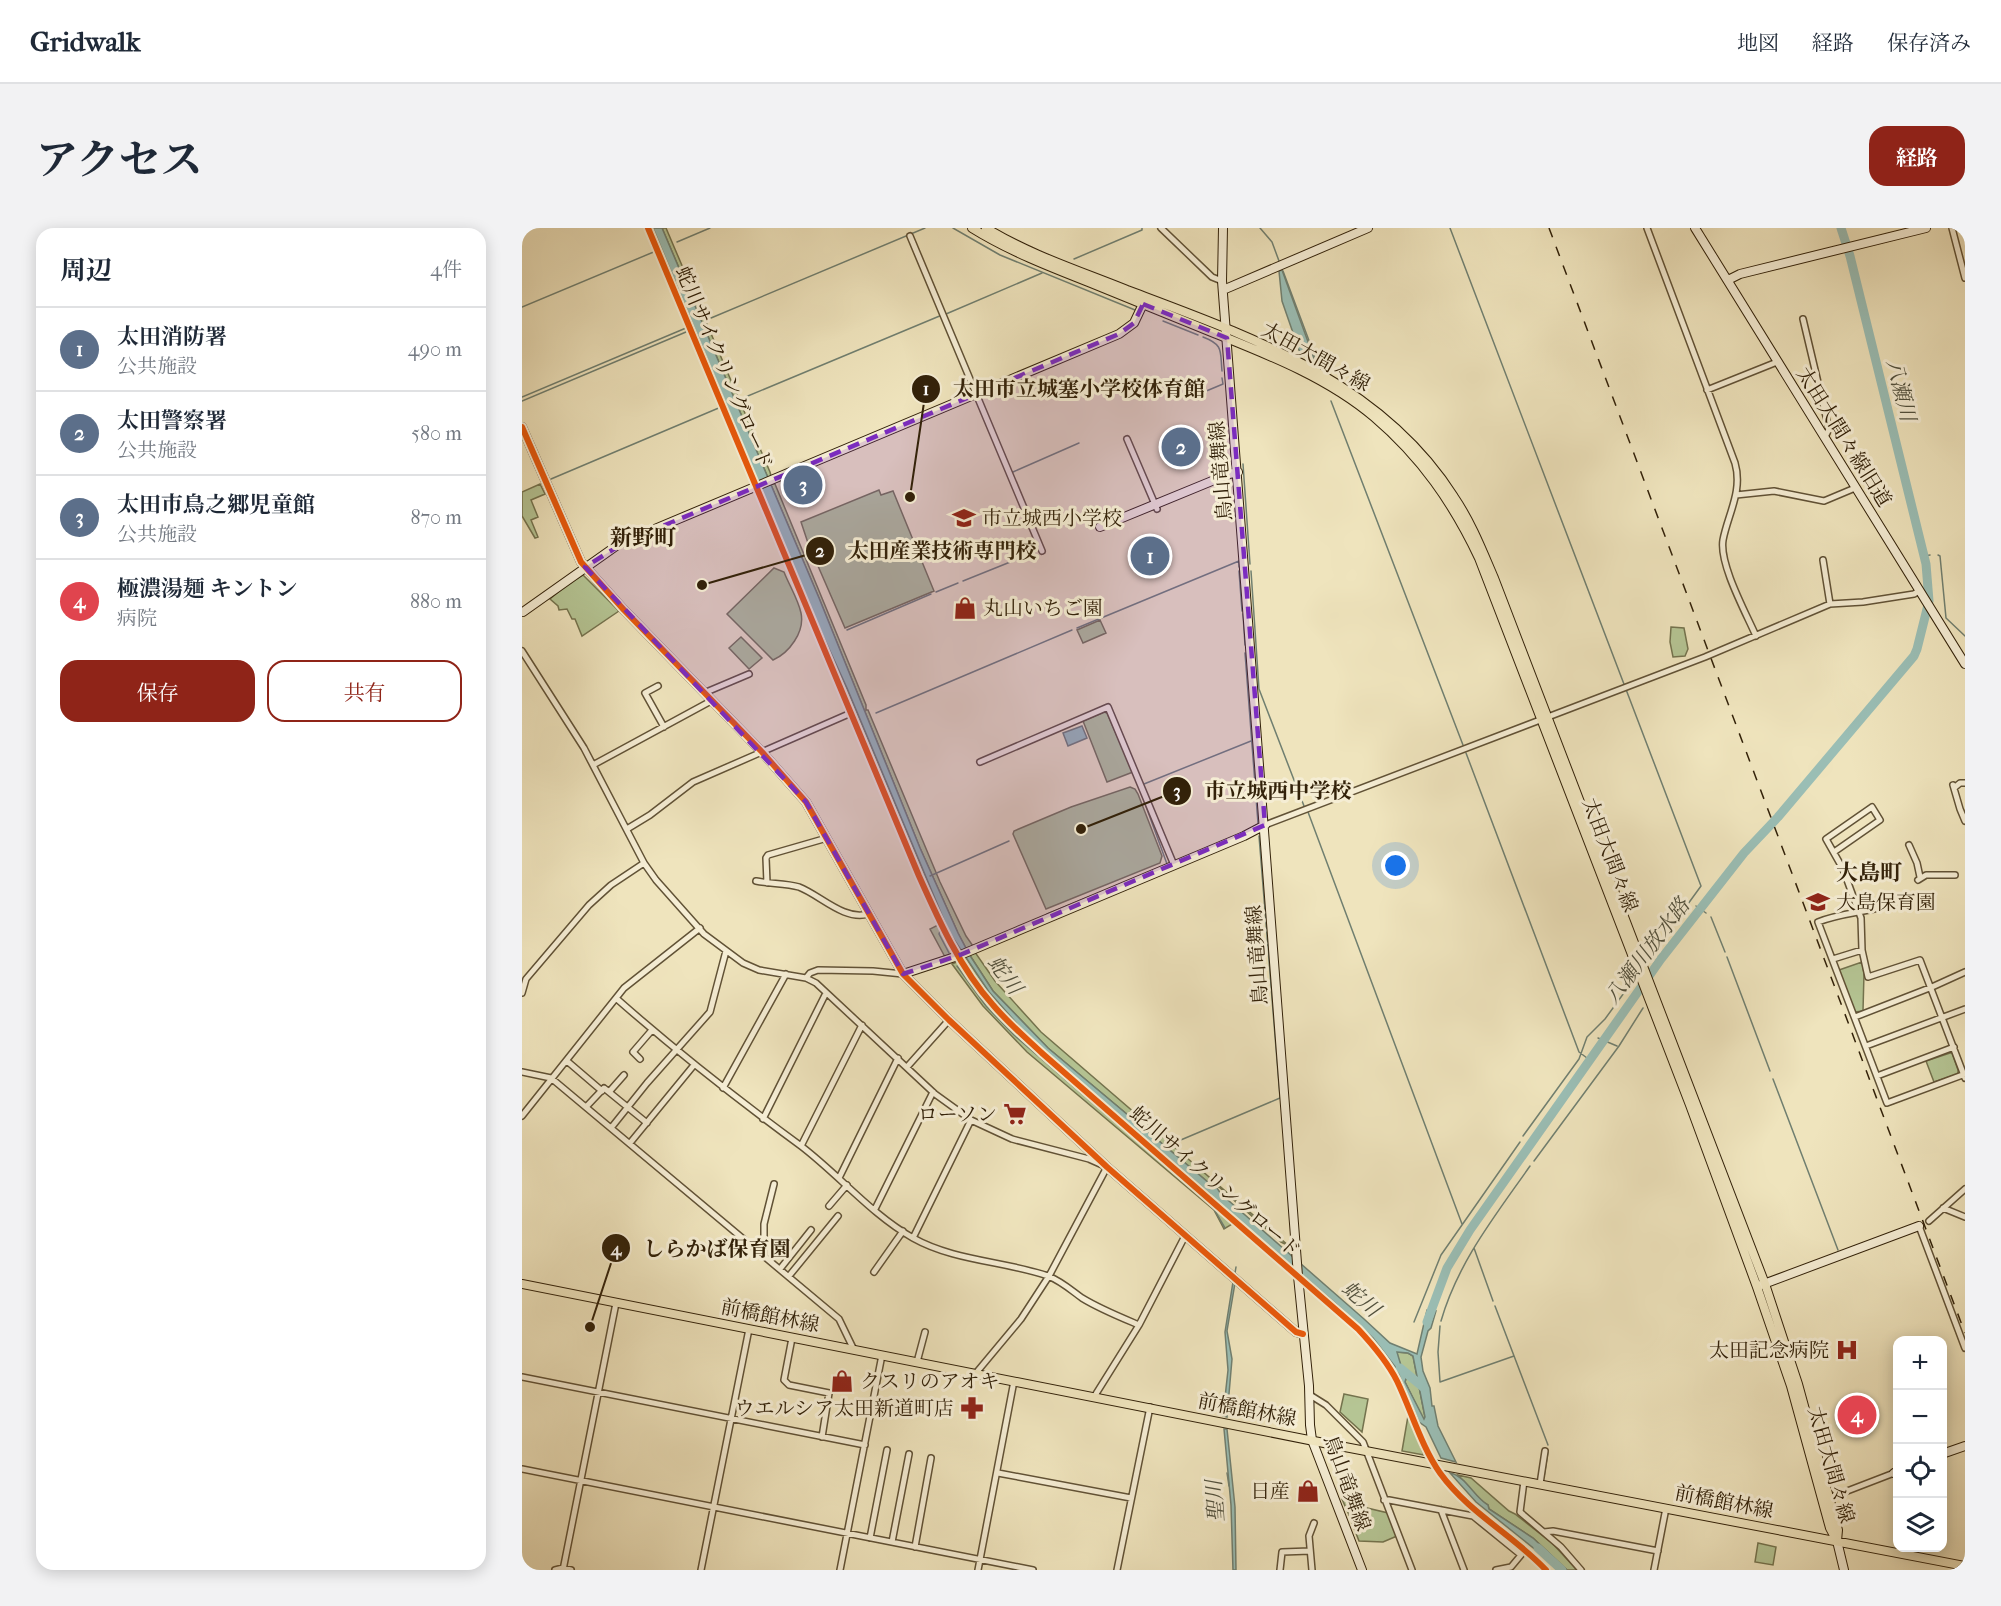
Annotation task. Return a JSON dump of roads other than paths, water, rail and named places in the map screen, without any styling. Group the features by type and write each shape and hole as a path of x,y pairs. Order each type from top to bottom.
{"main road":[{"name":"太田大間々線","path":"972,228 1016,252 1143,304 1277,350 1349,390 1405,437 1435,471 1460,506 1480,546 1798,1384 1838,1530 1837,1541"},
{"name":"太田大間々線","path":"986,228 1017,245 1226,333"},
{"name":"前橋館林線","path":"522,1284 1524,1481 1837,1541 1893,1549"},
{"name":"太田大間々線","path":"1761,1285 1830,1528 1837,1541"},
{"name":"前橋館林線","path":"1913,1552 1965,1566"}],"street":[{"path":"1161,228 1222,286 1368,228"},
{"name":"鳥山竜舞線","path":"1222,228 1222,286 1296,1252 1310,1395 1310,1425 1312,1440 1362,1570"},
{"path":"1647,228 1735,463 1736,495 1723,541 1723,556 1756,636"},
{"name":"太田大間々線旧道","path":"1695,228 1965,664"},
{"path":"1728,280 1740,274 1926,228"},
{"path":"1952,228 1965,278"},
{"path":"910,236 1042,551"},
{"path":"522,612 619,544 1127,329 1134,323 1143,304"},
{"path":"1803,319 1829,429 1825,437"},
{"path":"1707,390 1777,362"},
{"path":"522,427 572,545 585,567 762,752 807,803 903,974 949,1020 1107,1167 1296,1332 1303,1334"},
{"path":"1127,439 1156,506"},
{"path":"1156,506 1131,520 1100,527 1156,506 1230,473 1238,475"},
{"path":"1736,495 1774,491 1824,501 1855,488"},
{"path":"1823,561 1830,604"},
{"path":"806,978 810,973 818,970 903,974 960,955 1244,836 1264,825 1756,636 1830,604 1863,602 1921,593"},
{"path":"523,654 593,765 644,863 656,880 700,928 726,951 749,967 806,978 862,1025 933,1092 971,1120 1012,1139 1089,1159 1107,1167"},
{"path":"704,693 749,674"},
{"path":"658,686 645,693 664,727"},
{"path":"593,765 711,701"},
{"path":"980,762 1108,707 1174,865"},
{"path":"627,829 650,815 693,782 851,713"},
{"path":"1965,783 1954,787 1959,809 1965,821"},
{"path":"1834,852 1880,820 1872,807 1826,838 1843,869 1860,913 1862,950 1868,977 1918,960 1921,961 1965,1075 1887,1103 1818,922 1837,915 1860,913 1878,908"},
{"path":"766,883 768,855 827,838"},
{"path":"1909,845 1917,863 1919,878 1954,875"},
{"path":"522,993 526,979 589,905 611,885 644,863"},
{"path":"756,881 798,887 846,912 863,916 868,914"},
{"path":"522,1116 624,988 700,928"},
{"path":"1833,959 1862,950"},
{"path":"611,1128 675,1050 710,1012 726,951"},
{"path":"1855,1017 1965,972"},
{"path":"723,1088 786,974"},
{"path":"763,1119 826,993"},
{"path":"617,999 675,1050 801,1146 874,1209 913,1238 929,1246 1049,1276 1108,1312 1139,1325"},
{"path":"1866,1046 1965,1009"},
{"path":"907,1066 949,1020"},
{"path":"801,1146 862,1025"},
{"path":"640,1059 633,1052 652,1030"},
{"path":"1877,1076 1954,1047"},
{"path":"839,1178 898,1058"},
{"path":"567,1061 602,1091"},
{"path":"630,1143 694,1065"},
{"path":"522,1072 551,1078 764,1255 839,1319 854,1350"},
{"path":"609,1092 624,1075"},
{"path":"586,1107 604,1089 647,1123"},
{"path":"874,1209 933,1092"},
{"path":"913,1238 971,1120"},
{"path":"976,1373 1021,1319 1049,1276 1107,1167"},
{"path":"764,1255 764,1224 774,1184"},
{"path":"829,1206 847,1185"},
{"path":"1929,1221 1965,1189"},
{"path":"1944,1208 1965,1217"},
{"path":"789,1276 838,1216"},
{"path":"1761,1285 1919,1226 1965,1348"},
{"path":"780,1269 812,1230"},
{"path":"874,1272 903,1231"},
{"path":"1094,1397 1139,1325 1185,1236"},
{"path":"563,1569 616,1303"},
{"path":"701,1570 749,1329"},
{"path":"916,1362 926,1332"},
{"path":"792,1338 784,1380 789,1385 829,1393 822,1437"},
{"path":"840,1570 882,1355"},
{"path":"522,1377 865,1445"},
{"path":"978,1570 1014,1381"},
{"path":"1310,1395 1326,1405 1363,1442 1412,1570"},
{"path":"1117,1570 1150,1407"},
{"path":"1947,1453 1965,1446"},
{"path":"870,1538 887,1450"},
{"path":"1540,1484 1545,1451"},
{"path":"892,1542 909,1454"},
{"path":"915,1546 931,1458"},
{"path":"522,1469 1033,1570"},
{"path":"998,1473 1131,1498"},
{"path":"1829,1497 1893,1473"},
{"path":"1524,1481 1518,1510 1570,1556 1581,1570"},
{"path":"1384,1500 1473,1516 1518,1551 1520,1557 1512,1569 1496,1570"},
{"path":"1654,1570 1666,1508"},
{"path":"1441,1510 1464,1570"},
{"path":"1312,1570 1309,1536 1314,1523"},
{"path":"1544,1532 1553,1531 1658,1551"},
{"path":"1837,1541 1844,1570"},
{"path":"1280,1570 1282,1552 1310,1551"},
{"path":"555,1570 571,1570"}],"water":[{"path":"653,228 662,228 819,598 920,848 958,933 993,991 1048,1048 1217,1188 1390,1343 1417,1354 1427,1310 1436,1311 1421,1357 1438,1426 1456,1462 1441,1458 1426,1427 1419,1422 1396,1368 1373,1338 1040,1047 989,992 949,932 847,688 808,603","holes":["1397,1352 1413,1356 1424,1419 1405,1382 1407,1375 1402,1369"]},
{"path":"1282,270 1315,361 1300,353 1282,301 1279,271"},
{"path":"1082,726 1087,738 1068,746 1063,733"},
{"path":"1233,1282 1235,1283 1227,1331 1232,1359 1227,1417 1223,1416 1228,1370 1225,1332"},
{"path":"1224,1429 1227,1429 1235,1507 1236,1570 1233,1570 1231,1505"},
{"path":"1450,1473 1461,1478 1488,1505 1489,1509 1533,1538 1567,1570 1559,1570 1550,1561 1553,1559 1549,1555 1542,1555 1476,1502"}],"waterway":[{"path":"677,242 710,228"},
{"path":"711,318 925,228"},
{"path":"953,228 1000,255 1135,310"},
{"path":"1074,259 1142,230 1142,228"},
{"path":"1260,228 1272,242 1279,261"},
{"path":"1450,228 1701,886 1645,963"},
{"name":"八瀬川放水路","path":"1427,1322 1447,1268 1470,1230 1661,959 1744,853 1778,817 1914,656 1917,649 1929,601 1926,564 1850,256 1841,228"},
{"path":"522,307 656,251"},
{"path":"1283,271 1317,362"},
{"path":"946,314 1042,273"},
{"path":"743,398 942,315"},
{"path":"1163,321 1198,335"},
{"path":"522,397 686,328"},
{"path":"522,401 686,332"},
{"path":"1203,337 1218,346 1222,371"},
{"path":"1192,397 1223,384 1222,378"},
{"path":"1331,401 1463,745"},
{"path":"551,479 721,407"},
{"path":"1013,472 1079,443"},
{"path":"1243,464 1250,564"},
{"path":"963,581 1035,552"},
{"name":"八瀬川","path":"1925,556 1930,555"},
{"name":"八瀬川","path":"1938,555 1940,556 1946,618 1965,636"},
{"path":"1077,628 1239,561 1239,567"},
{"path":"1239,571 1242,611"},
{"path":"1251,571 1259,689 1304,806"},
{"path":"936,592 958,583"},
{"path":"847,630 931,594"},
{"path":"1243,614 1245,645"},
{"path":"876,713 1072,630"},
{"path":"1245,653 1258,823"},
{"path":"1144,784 1251,741"},
{"path":"1466,753 1579,1052 1591,1061"},
{"path":"1140,790 1167,864"},
{"path":"1308,812 1462,1224"},
{"path":"1169,1149 1176,1142 1280,1098 1259,836"},
{"path":"930,876 1009,841"},
{"path":"1047,914 1091,896"},
{"name":"八瀬川放水路","path":"1696,906 1706,913"},
{"path":"1711,917 1725,952"},
{"name":"聖川","path":"940,931 939,934 949,953"},
{"path":"1727,957 1770,1071"},
{"name":"聖川","path":"957,966 986,1006 1014,1035 1212,1206 1225,1228"},
{"path":"1523,1136 1579,1059 1587,1037 1605,1019 1637,975"},
{"path":"1534,1161 1619,1046 1643,1008"},
{"path":"1598,1038 1617,1046"},
{"path":"1773,1079 1838,1250"},
{"path":"1414,1322 1441,1255 1520,1142"},
{"path":"1441,1321 1448,1299 1467,1259 1530,1166"},
{"path":"1474,1248 1493,1301"},
{"name":"聖川","path":"1235,1273 1236,1267"},
{"path":"1495,1306 1548,1445"},
{"path":"1440,1326 1438,1352 1440,1382 1514,1356"},
{"name":"蛇川","path":"1400,1368 1423,1387"},
{"path":"1544,1477 1548,1452"},
{"name":"聖川","path":"1227,1473 1229,1486"},
{"name":"蛇川","path":"1538,1548 1562,1570"}],"railway":[{"path":"1549,228 1965,1333"}],"place":[{"name":"太田警察署","path":"1181,447"},
{"name":"太田市鳥之郷児童館","path":"803,485"},
{"name":"太田市立城塞小学校体育館","path":"910,497"},
{"name":"市立城西小学校","path":"964,518"},
{"name":"太田消防署","path":"1150,556"},
{"name":"太田産業技術専門校","path":"702,585"},
{"name":"丸山いちご園","path":"965,608"},
{"name":"市立城西中学校","path":"1081,829"},
{"name":"大島保育園","path":"1818,902"},
{"name":"ローソン","path":"1015,1114"},
{"name":"しらかば保育園","path":"590,1327"},
{"name":"太田記念病院","path":"1847,1350"},
{"name":"クスリのアオキ","path":"842,1381"},
{"name":"ウエルシア太田新道町店","path":"972,1408"},
{"name":"極濃湯麺 キントン","path":"1857,1415"},
{"name":"日産","path":"1308,1491"}],"district":[{"name":"新野町","path":"643,538"},
{"name":"大島町","path":"1869,873"}]}
